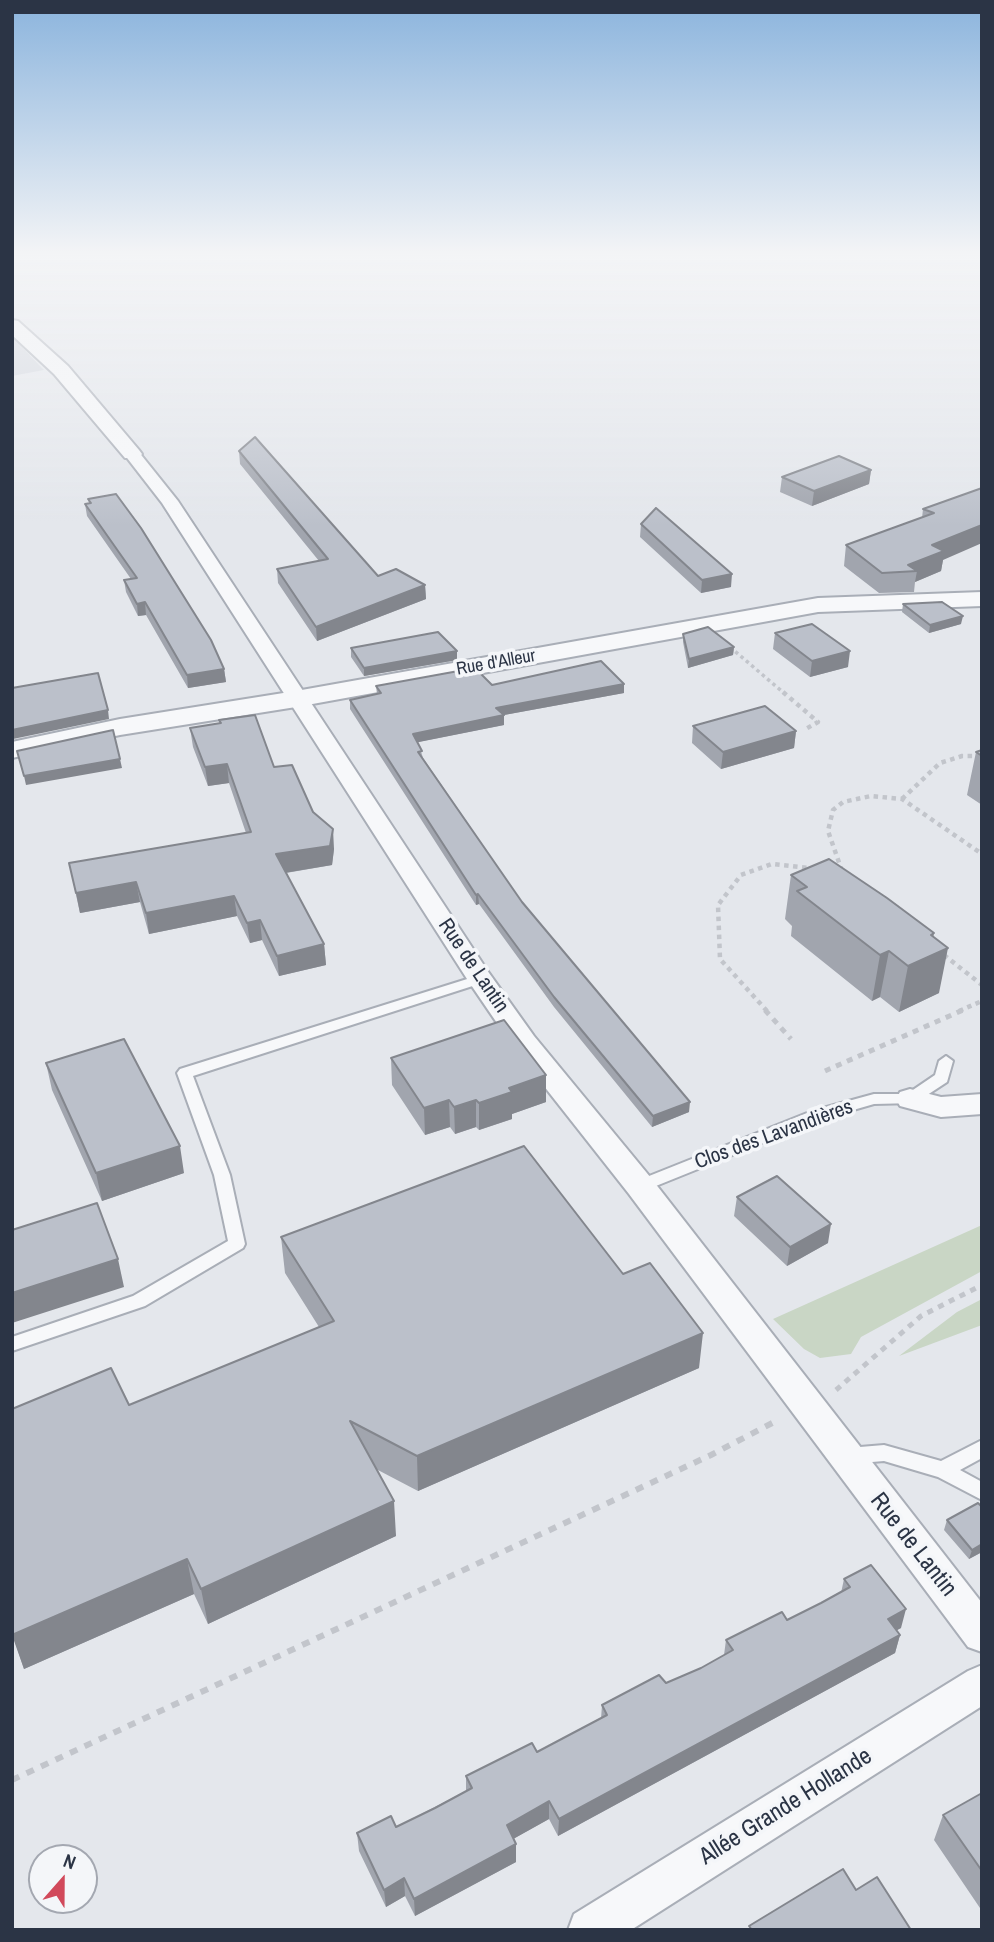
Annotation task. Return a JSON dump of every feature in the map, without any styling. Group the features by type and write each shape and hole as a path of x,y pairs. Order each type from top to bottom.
{"street":[{"path":"33,345 61,370 132,454"},
{"name":"Rue de Lantin","path":"132,454 169,501 296,699 524,1042 640,1186 982,1634"},
{"name":"Rue d'Alleur","path":"12,750 120,727 296,699 818,606 982,599"},
{"name":"Clos des Lavandières","path":"910,1099 941,1107 982,1104"},
{"name":"Allée Grande Hollande","path":"590,1930 982,1684"}],"lane":[{"path":"12,1344 139,1301 237,1244 222,1175 185,1073 480,979"},
{"path":"910,1099 942,1079 946,1061"},
{"name":"Clos des Lavandières","path":"640,1186 817,1115 874,1099 910,1099"},
{"path":"943,1470 982,1448"},
{"path":"844,1456 884,1453 943,1470 982,1492"}],"path":[{"path":"705,626 818,722 804,730"},
{"path":"901,799 940,763 962,756 982,756"},
{"path":"835,873 844,876 828,831 832,810 843,802 871,796 901,799 982,854"},
{"path":"791,1039 720,959 718,905 741,875 772,864 813,869"},
{"path":"942,954 982,985"},
{"path":"825,1071 982,1001"},
{"path":"12,1780 698,1461 805,1405 831,1395 922,1316 982,1285"}],"shaded area":[{"path":"12,345 19,345 44,370 12,376"}],"green space":[{"path":"982,1225 982,1271 861,1337 851,1354 820,1358 804,1349 773,1319"},
{"path":"982,1299 982,1325 899,1356 957,1312"}],"building":[{"path":"255,437 378,576 396,569 425,585 316,627 277,569 328,559 239,451"},
{"path":"839,456 871,470 814,491 782,477"},
{"path":"982,488 982,525 932,545 944,551 908,565 917,571 882,573 846,545 934,513 923,509"},
{"path":"116,494 141,528 211,640 224,669 187,675 145,602 137,604 124,580 137,578 85,504 91,503 88,499"},
{"path":"656,508 732,574 702,580 641,524"},
{"path":"942,602 963,616 930,625 903,604"},
{"path":"812,624 850,651 812,661 775,633"},
{"path":"708,627 734,647 689,659 683,634"},
{"path":"438,632 457,651 364,668 351,648"},
{"path":"601,661 624,684 496,708 504,715 413,734 422,751 418,752 522,902 690,1102 653,1116 554,997 478,894 476,895 350,700 381,693 376,686 475,668 492,685"},
{"path":"98,673 108,710 12,730 12,688"},
{"path":"765,706 796,731 723,752 693,726"},
{"path":"255,715 274,767 292,765 313,812 333,829 330,846 276,854 324,944 277,956 260,920 247,923 234,896 146,913 136,882 76,893 69,863 251,832 227,764 205,767 190,728 221,723 219,720"},
{"path":"113,730 120,759 24,776 17,751"},
{"path":"829,859 934,933 931,935 948,948 908,966 889,951 880,955 797,891 807,887 791,875"},
{"path":"504,1020 546,1075 509,1088 512,1092 479,1103 476,1100 454,1107 449,1100 424,1108 391,1058"},
{"path":"124,1039 180,1146 96,1173 46,1063"},
{"path":"524,1146 623,1274 650,1263 703,1333 417,1456 350,1421 394,1501 201,1589 187,1559 12,1635 12,1409 111,1368 129,1405 334,1321 281,1237"},
{"path":"777,1176 831,1224 790,1247 737,1197"},
{"path":"97,1203 118,1259 12,1293 12,1230"},
{"path":"978,1503 982,1507 982,1544 972,1550 947,1520"},
{"path":"871,1565 906,1609 888,1619 900,1635 559,1819 549,1801 507,1825 516,1844 414,1899 404,1878 384,1890 357,1833 391,1816 396,1827 435,1808 472,1788 466,1776 532,1743 537,1752 607,1715 602,1705 659,1675 666,1683 701,1668 733,1650 726,1640 782,1612 787,1620 821,1603 850,1587 844,1579"},
{"path":"982,1793 982,1871 943,1815"},
{"path":"843,1869 856,1890 877,1877 911,1930 752,1930 749,1926"}]}
